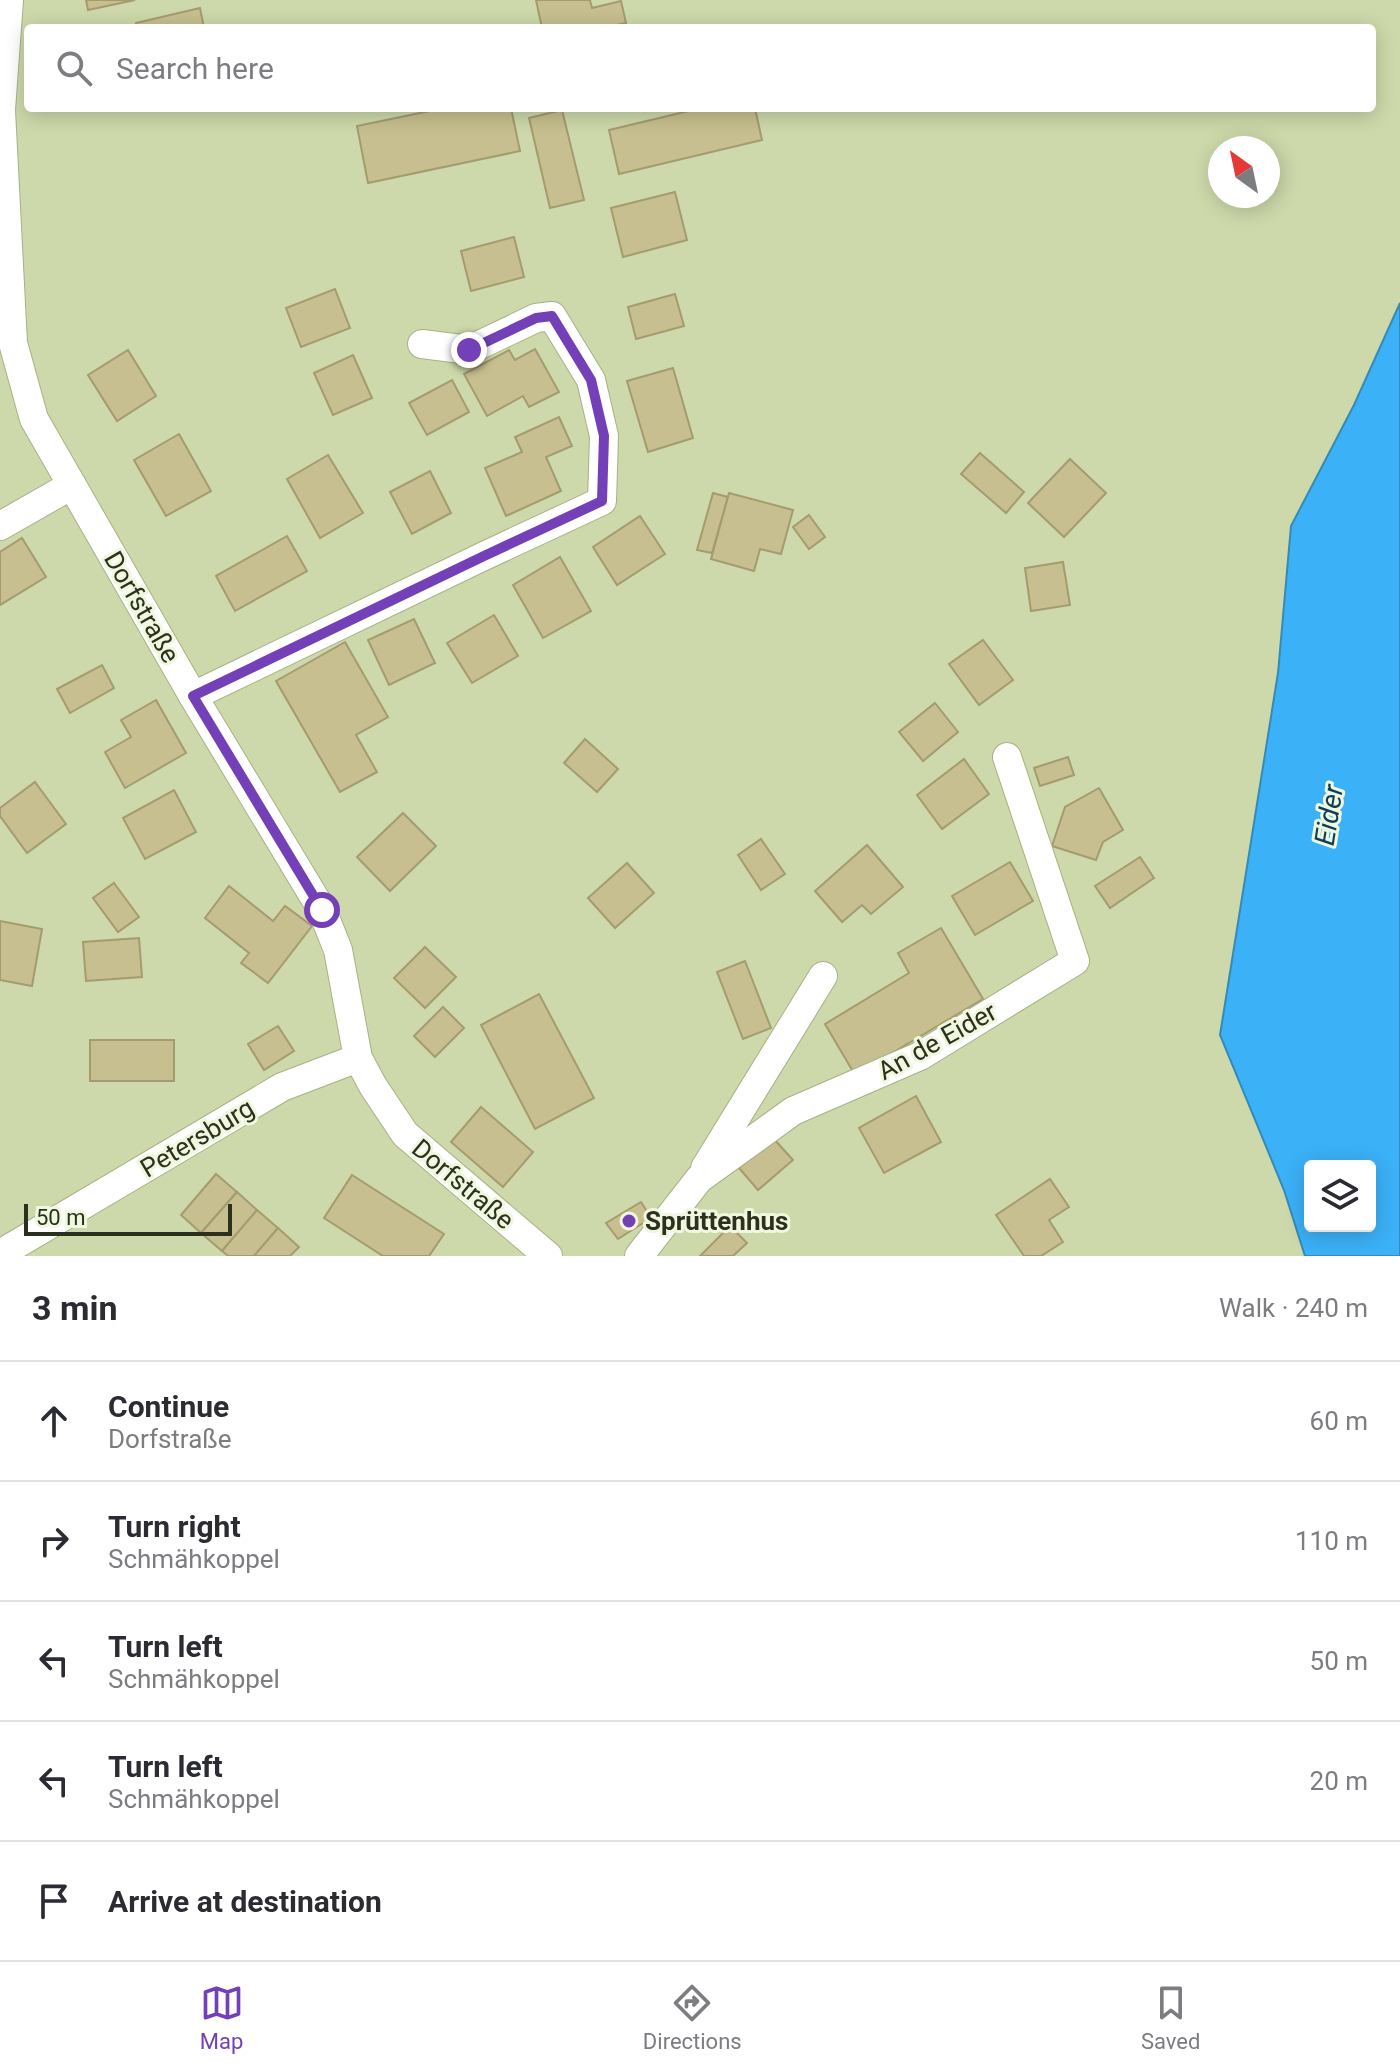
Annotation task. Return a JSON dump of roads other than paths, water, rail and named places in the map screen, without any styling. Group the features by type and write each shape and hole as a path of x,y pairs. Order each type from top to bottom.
{"street":[{"name":"Dorfstraße","path":"9,0 1,110 13,343 34,419 193,696 322,910 338,950 358,1058 373,1086 405,1134 548,1256"},
{"path":"193,696 602,501 604,436 591,380 552,316 536,318 469,350 422,344"},
{"path":"0,526 72,485"},
{"name":"An de Eider","path":"639,1256 699,1179 793,1111 920,1056 1075,961 1007,757"},
{"path":"699,1179 823,976"},
{"name":"Petersburg","path":"0,1254 282,1087 358,1058"}],"water":[{"name":"Eider","path":"1400,303 1400,1256 1305,1256 1284,1190 1220,1035 1278,673 1291,526 1354,405"}],"place":[{"name":"Sprüttenhus","path":"629,1221"}]}
